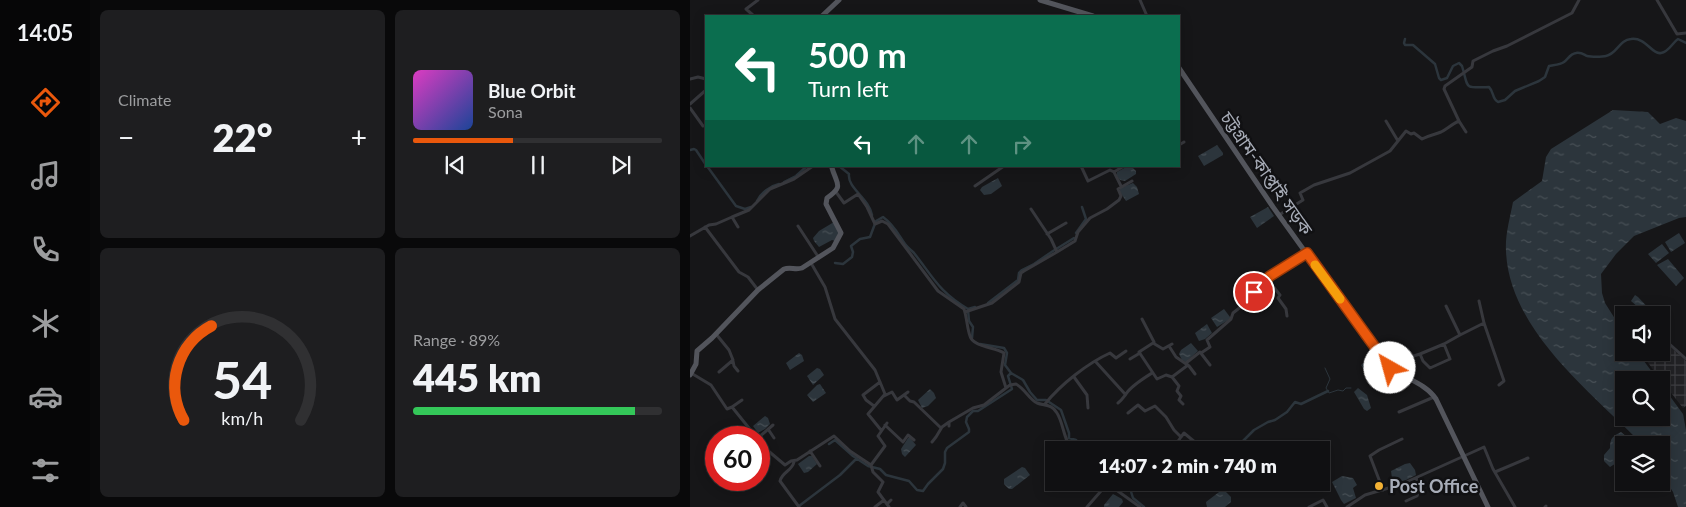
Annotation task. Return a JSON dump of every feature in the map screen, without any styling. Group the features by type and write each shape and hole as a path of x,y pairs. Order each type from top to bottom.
{"main road":[{"path":"1040,0 1090,15"},
{"path":"823,15 835,2"},
{"name":"চট্টগ্রাম-কাপ্তাই সড়ক","path":"1180,69 1279,215 1385,363 1391,369 1421,385 1435,397 1488,507"},
{"path":"691,374 696,364 697,352 758,290 784,269 799,269 834,248 841,236 838,225 826,204 827,198 836,192 839,186 831,167"}],"street":[{"path":"753,15 746,9 758,0"},
{"path":"1140,0 1147,15"},
{"path":"1466,132 1458,121 1444,88 1472,68 1473,61 1572,13 1579,0"},
{"path":"1656,0 1677,34 1686,33"},
{"path":"690,79 698,77 705,79"},
{"path":"690,104 705,91"},
{"path":"690,108 703,126"},
{"path":"1386,121 1398,141"},
{"path":"1279,215 1303,200 1300,193 1314,185 1350,173 1390,151 1407,130 1422,139 1430,134 1437,134 1458,121"},
{"path":"1180,144 1184,142"},
{"path":"690,236 705,227 749,210 770,190 794,179 812,167"},
{"path":"975,186 1003,167"},
{"path":"1081,167 1088,181 1110,170 1114,172 1122,167"},
{"path":"1114,172 1121,186"},
{"path":"965,312 992,303 1019,282 1024,271 1075,241 1078,232 1090,218 1119,200 1121,196 1117,190 1121,186 1132,182"},
{"path":"836,192 844,203 858,194 875,224 882,221 888,224 938,291 960,306 965,312 970,338 978,345 997,348 1004,353 1001,372 1006,388"},
{"path":"1031,209 1057,252"},
{"path":"732,217 738,227"},
{"path":"1047,234 1066,223"},
{"path":"798,226 819,258"},
{"path":"705,227 738,272 748,277 758,290"},
{"path":"1172,377 1200,352 1210,347 1207,340 1231,319 1233,313 1252,298 1254,291 1266,278 1307,253"},
{"path":"811,263 825,287 835,319 871,364 884,391 884,396"},
{"path":"1266,278 1280,295 1278,298 1286,309 1287,316"},
{"path":"1479,301 1484,323 1504,381 1499,385"},
{"path":"1446,306 1460,335"},
{"path":"1142,319 1154,342 1163,349 1170,345 1176,358 1187,364 1195,374"},
{"path":"1391,369 1404,359 1444,344 1484,323"},
{"path":"716,334 729,350 738,372"},
{"path":"1130,359 1140,354 1139,352 1154,342"},
{"path":"1420,354 1423,361 1430,368 1450,359 1444,344"},
{"path":"1670,345 1686,359"},
{"path":"1045,404 1074,377 1095,361 1110,353 1116,358 1126,352"},
{"path":"1201,353 1210,365"},
{"path":"1140,354 1157,379 1166,375 1172,377 1178,386 1177,391 1181,396 1179,400 1182,404"},
{"path":"719,372 733,361"},
{"path":"1095,361 1126,394"},
{"path":"1118,404 1144,377 1152,373"},
{"path":"691,374 711,385 727,408 742,400"},
{"path":"1074,377 1087,395 1088,408"},
{"path":"874,406 864,396 880,382"},
{"path":"932,442 941,428 973,408 984,405 1011,385 1019,386 1035,402 1045,404 1057,412 1067,441"},
{"path":"881,430 868,414 884,396 892,392 897,400 908,392"},
{"path":"904,395 941,428"},
{"path":"1399,412 1435,397"},
{"path":"1128,413 1138,404 1145,411 1155,406 1181,437"},
{"path":"732,407 748,426"},
{"path":"871,465 886,446 878,436 886,424 903,442 908,435 914,440"},
{"path":"770,428 773,425"},
{"path":"770,433 774,438"},
{"path":"1178,441 1184,433 1194,441"},
{"path":"770,453 785,465 791,461 794,462 834,436 850,451 871,465 873,472 883,482 878,492 887,503"},
{"path":"1383,490 1370,456 1402,439"},
{"path":"1347,507 1355,506 1365,495 1416,478 1484,447 1495,472 1515,507"},
{"path":"810,451 820,466"},
{"path":"1495,472 1528,458"},
{"path":"794,462 792,467 783,474 780,481 800,507"},
{"path":"1406,501 1417,496 1420,487 1416,478"},
{"path":"1087,507 1101,491"},
{"path":"1119,491 1140,507"},
{"path":"875,507 892,500"},
{"path":"1309,507 1323,500 1328,507"},
{"path":"960,507 963,503 966,507"}],"shaded area":[{"path":"1670,346 1686,361 1686,406 1683,408 1670,392 1670,371 1654,371 1647,361 1670,361"}],"water":[{"path":"1613,110 1648,112 1660,124 1676,118 1686,121 1686,217 1634,236 1616,254 1601,274 1602,293 1605,303 1615,319 1615,361 1644,361 1651,371 1615,371 1615,417 1556,358 1537,333 1521,307 1511,280 1506,245 1513,202 1542,181 1546,157 1551,149"},
{"path":"1217,145 1223,155 1204,166 1198,156"},
{"path":"1126,167 1132,167 1136,174 1125,181 1120,180 1117,172"},
{"path":"998,178 1002,186 991,194 984,195 980,190 982,187"},
{"path":"1133,183 1137,187 1139,194 1126,201 1120,192 1120,188"},
{"path":"1268,207 1274,216 1257,228 1250,217"},
{"path":"834,222 840,233 835,241 832,240 819,247 813,238 819,231"},
{"path":"1679,233 1685,243 1671,252 1665,242"},
{"path":"1662,244 1669,253 1656,263 1648,254"},
{"path":"1668,259 1684,278 1676,286 1657,265"},
{"path":"1635,295 1646,306 1637,306 1631,301"},
{"path":"1224,309 1230,319 1217,327 1211,318"},
{"path":"1207,324 1212,333 1199,341 1195,333"},
{"path":"1191,343 1198,351 1186,362 1182,360 1179,354 1181,350"},
{"path":"799,353 804,361 790,370 786,363"},
{"path":"1373,355 1377,355 1378,358 1375,363 1376,369 1367,375 1361,365"},
{"path":"817,368 824,375 813,385 807,376"},
{"path":"820,384 826,393 813,402 807,395"},
{"path":"1358,388 1367,395 1371,408 1367,411 1354,392"},
{"path":"930,389 936,398 928,406 922,408 918,400"},
{"path":"1670,396 1683,414 1686,430 1686,507 1678,507 1670,487 1670,436 1634,436 1624,426 1670,426"},
{"path":"765,416 770,424 768,426 753,426"},
{"path":"1621,432 1626,436 1615,436 1615,464 1610,467 1604,461 1604,455 1610,448 1612,438 1616,435"},
{"path":"908,438 916,445 905,457 901,449"},
{"path":"812,456 817,464 804,473 798,464"},
{"path":"1410,463 1416,475 1400,483 1395,483 1391,471"},
{"path":"1022,467 1030,475 1012,489 1009,489 1004,484 1004,479"},
{"path":"1342,476 1353,478 1357,485 1353,488 1356,498 1344,504 1332,482"},
{"path":"1220,491 1225,491 1231,497 1231,502 1225,507 1207,507 1206,502"},
{"path":"1113,494 1122,499 1123,502 1119,507 1104,507 1104,505"}],"waterway":[{"path":"1405,39 1405,45 1413,45 1435,64 1441,80 1447,78 1453,66 1459,63 1462,66 1468,86 1489,87 1498,102 1505,100 1515,91 1539,81 1545,77 1549,66 1562,63 1574,54 1581,53 1591,57 1610,55 1624,42 1631,39 1645,43 1658,53 1666,51 1678,39 1686,43"},
{"path":"690,150 696,150 705,164"},
{"path":"708,167 736,206 745,209 751,207"},
{"path":"784,182 796,176 806,167"},
{"path":"840,167 849,174 851,184 867,203 872,215"},
{"path":"757,201 766,190 779,184"},
{"path":"1076,233 1086,219 1082,207"},
{"path":"835,263 843,264 852,257 851,246 860,239 870,237 876,221 883,217 893,226 905,244 950,297 968,309 975,307"},
{"path":"988,303 1018,280 1019,273 1022,270 1074,238"},
{"path":"968,310 969,321 973,327 972,338"},
{"path":"980,344 1004,348 1007,353 1005,365 1011,373"},
{"path":"1325,368 1330,379 1326,388 1329,393 1351,388"},
{"path":"829,444 835,440 868,466 880,469 886,475 909,481 917,490 923,491 943,469 947,448 969,432 966,422 967,417 973,411 978,411 1012,389 1008,376 1011,373 1023,380 1037,400 1046,400 1061,410 1069,438 1077,441"},
{"path":"1243,441 1254,430 1287,412 1295,402 1301,404 1328,391"},
{"path":"799,506 840,475 857,458"},
{"path":"1131,491 1133,498 1144,507"}],"slow traffic":[{"path":"1315,265 1340,299"}],"place":[{"name":"Post Office","path":"1379,486"}],"route":[{"path":"1254,292 1278,270 1290,265 1307,253 1390,368"}]}
